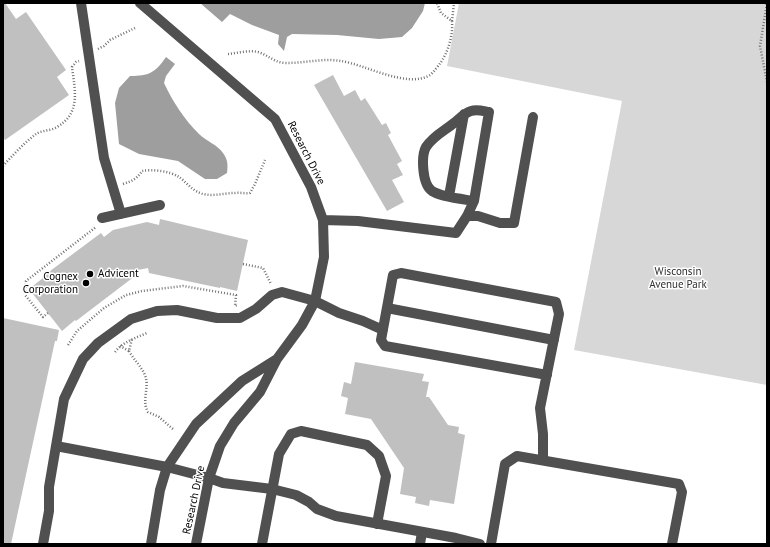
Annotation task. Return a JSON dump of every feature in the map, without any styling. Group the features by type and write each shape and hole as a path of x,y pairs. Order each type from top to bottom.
{"street":[{"path":"81,3 104,158 121,214"},
{"name":"Research Drive","path":"130,3 141,4 275,119 311,187 323,220 324,257 315,301 302,325 277,359 260,392 234,423 220,446 209,478 196,544"},
{"path":"323,220 358,221 456,233 474,201 489,112 478,109 464,114 435,136 425,149 423,174 426,184 432,191 474,201"},
{"path":"449,196 464,114"},
{"path":"466,216 478,216 500,223 514,223 533,117"},
{"path":"102,218 160,205"},
{"path":"543,460 543,434 540,408 547,375 559,314 556,302 401,273 392,275 381,340 385,346 547,375"},
{"path":"43,544 49,512 49,487 64,399 83,359 98,343 131,319 157,311 177,310 217,318 240,318 256,309 272,295 282,292 315,301 339,313 382,330"},
{"path":"386,308 554,340"},
{"name":"Research Drive","path":"151,544 160,490 167,467 196,424 242,381 277,359"},
{"path":"262,544 279,454 291,434 301,431 367,445 379,456 386,476 377,524"},
{"path":"56,446 167,467 223,483 272,489 296,495 318,509 336,516 480,544"},
{"path":"491,544 505,464 517,456 679,484 682,492 672,544"},
{"path":"420,544 422,532"}],"path":[{"path":"437,3 440,13 452,21"},
{"path":"228,54 251,51 260,52 273,60 285,63 317,60 342,61 391,76 411,79 422,78 430,75 439,66 445,56 453,28 452,21 454,3"},
{"path":"767,3 760,46 767,82"},
{"path":"3,166 38,133 56,128 66,119 74,107 76,97 72,67 76,62 88,58 110,40 135,28"},
{"path":"114,187 138,178 142,171 148,170 168,172 177,176 197,192 205,195 237,192 245,194 250,193 265,160"},
{"path":"48,313 43,317 25,295 26,281 97,226 102,218"},
{"path":"243,264 263,268 271,284"},
{"path":"115,352 119,346 146,333"},
{"path":"129,351 132,339"},
{"path":"119,346 129,351 145,376 146,385 144,405 148,412 159,417 173,429"}],"green space":[{"name":"Wisconsin Avenue Park","path":"459,3 767,3 767,385 574,350 622,101 447,66"}],"shaded area":[{"path":"200,3 425,3 423,11 412,28 402,37 379,39 337,35 292,34 287,37 284,51 278,44 279,35 252,25 230,14 222,22"},
{"path":"166,57 175,64 166,76 164,83 175,104 194,128 218,148 227,160 227,173 217,179 205,179 178,161 139,154 119,144 115,103 119,88 130,76 147,74 155,70"}],"building":[{"path":"3,3 5,3 16,19 26,12 66,70 57,77 69,95 5,140 3,137"},
{"path":"333,75 344,96 355,90 361,101 365,98 382,125 386,123 391,133 388,135 402,161 397,164 403,175 392,180 404,202 387,211 314,85"},
{"name":"Advicent","path":"160,219 248,240 237,291 149,273 148,268 133,271 135,276 62,331 29,289 43,278 42,277 101,233 104,237 113,230 147,222 159,225"},
{"path":"3,318 59,330 57,341 55,341 11,544 3,544"},
{"path":"355,362 424,374 422,381 429,382 426,397 429,397 448,425 459,427 458,433 465,435 454,504 430,500 429,506 415,503 416,497 400,494 404,468 371,419 345,414 348,398 341,396 344,382 351,384"}],"place":[{"name":"Advicent","path":"90,274"},
{"name":"Cognex Corporation","path":"86,283"}]}
